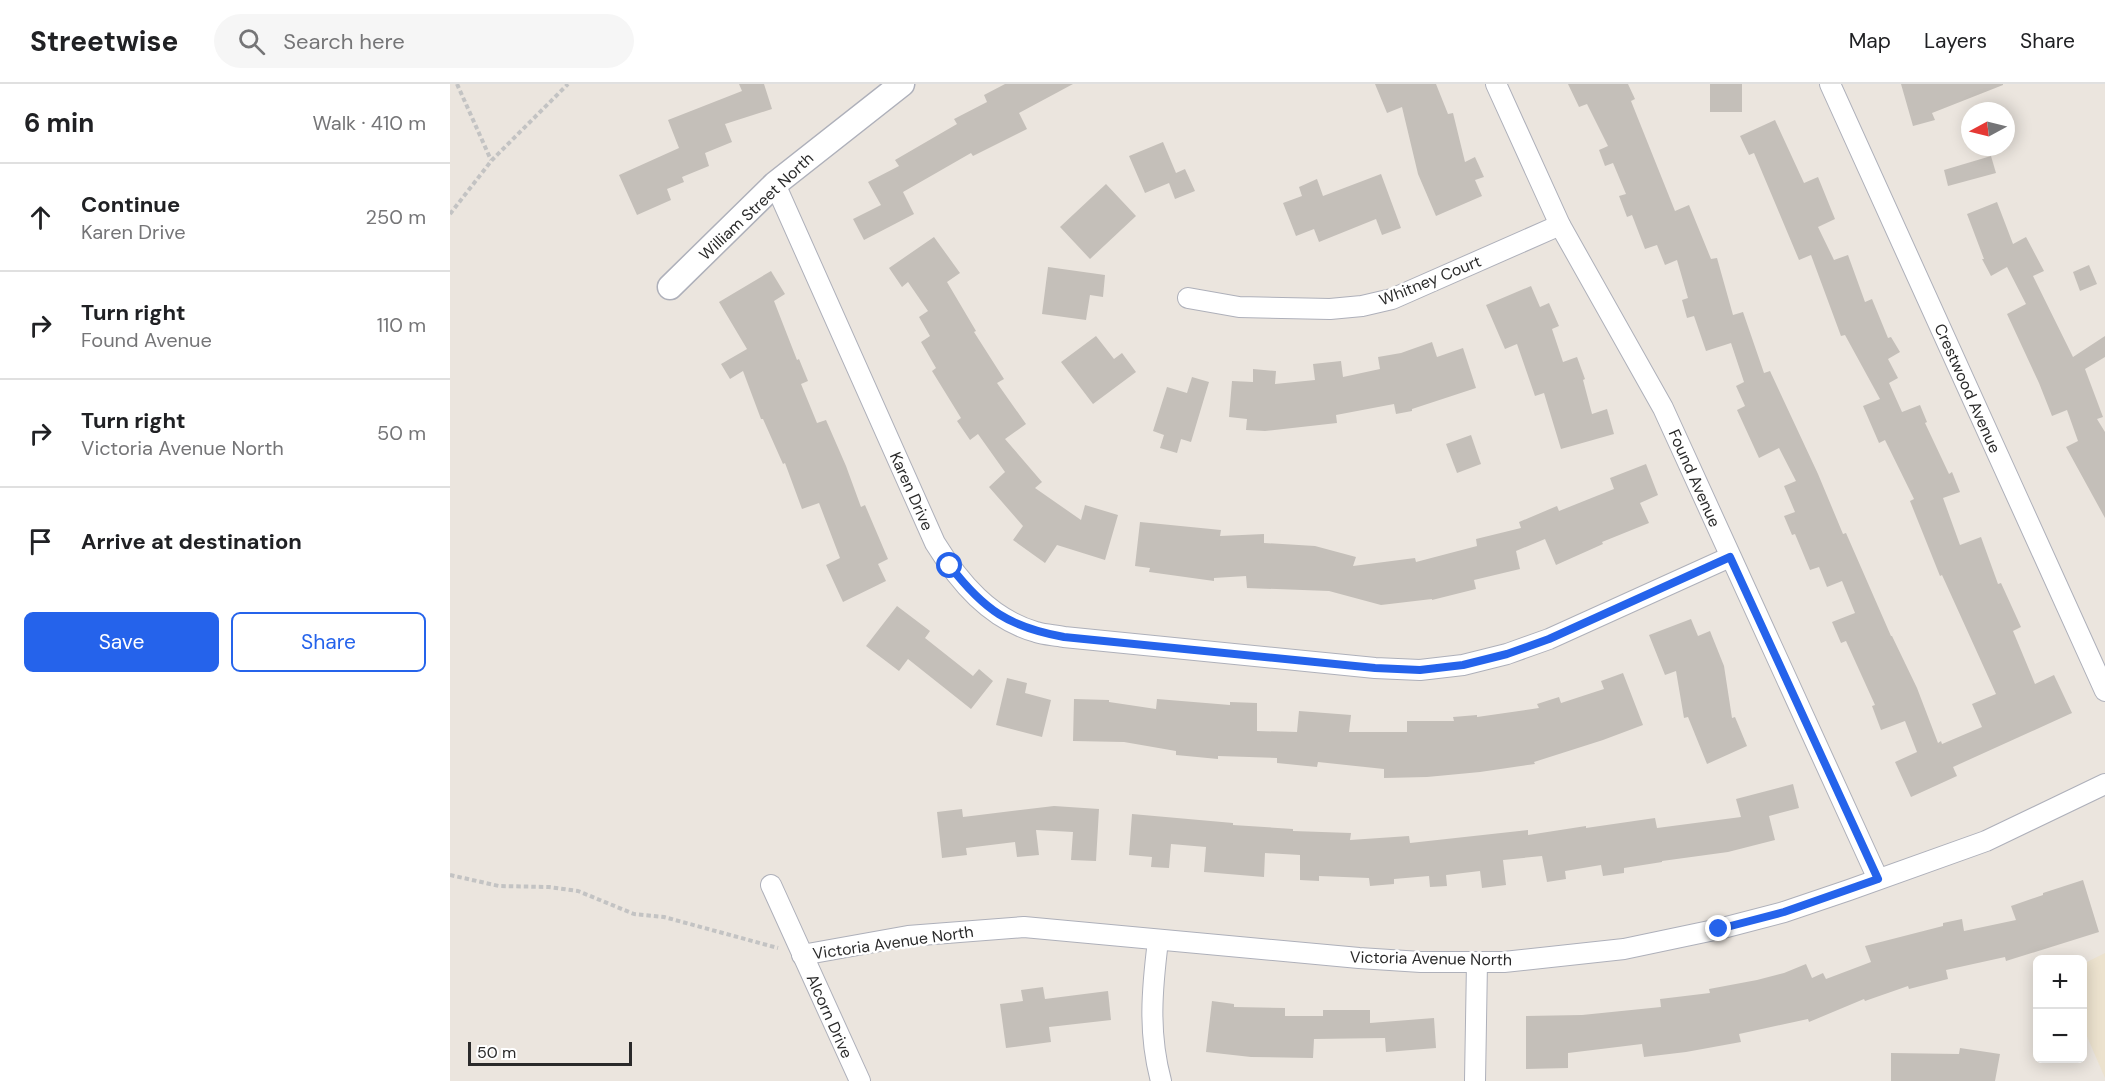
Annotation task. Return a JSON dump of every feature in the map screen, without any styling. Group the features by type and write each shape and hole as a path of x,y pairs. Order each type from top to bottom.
{"street":[{"name":"William Street North","path":"670,287 775,184 902,84"},
{"name":"Found Avenue","path":"1496,84 1560,225 1664,408 1878,879"},
{"name":"Crestwood Avenue","path":"1830,84 2105,691"},
{"name":"Karen Drive","path":"775,184 936,543 968,590 987,606 1011,621 1036,632 1064,637 1375,668 1420,670 1463,665 1507,654 1549,639 1730,557"},
{"name":"Whitney Court","path":"1188,298 1239,308 1330,309 1362,306 1392,299 1560,225"},
{"name":"Victoria Avenue North","path":"802,955 908,936 1024,927 1359,958 1514,961 1624,949 1719,929 1784,912 1986,841 2105,784"},
{"name":"Alcorn Drive","path":"771,885 860,1081"},
{"path":"1158,941 1151,1021 1156,1063 1161,1081"},
{"path":"1475,1081 1477,962"}],"path":[{"path":"457,84 492,160"},
{"path":"450,214 492,160 567,84"},
{"path":"450,875 499,886 549,887 578,891 634,914 664,916 802,955"}],"shaded area":[{"path":"2105,953 2105,1078 2087,1037 2087,962"}],"building":[{"path":"739,84 764,84 772,109 725,124 732,142 705,153 709,166 682,177 684,182 667,189 671,200 637,215 619,175 679,148 668,120 742,91"},
{"path":"1005,84 1073,84 1019,113 1027,129 973,156 971,153 903,192 914,214 864,240 853,219 881,205 868,182 899,166 895,160 957,124 954,119 987,102 984,95"},
{"path":"1375,84 1436,84 1448,114 1453,113 1465,162 1475,157 1484,177 1475,180 1482,196 1436,216 1418,174 1402,107 1387,113"},
{"path":"1568,84 1628,84 1635,99 1631,101 1675,211 1689,205 1711,259 1717,258 1733,315 1743,312 1764,373 1770,371 1843,534 1846,533 1891,636 1917,688 1938,743 1941,741 1942,744 1982,727 1972,704 1996,694 1942,575 1940,576 1910,501 1914,499 1885,440 1879,443 1863,406 1880,399 1845,335 1841,336 1811,255 1799,260 1754,153 1749,155 1740,136 1775,120 1804,183 1818,177 1835,219 1818,227 1834,260 1848,255 1865,302 1872,299 1888,338 1891,337 1900,352 1888,359 1898,378 1889,383 1902,412 1920,405 1927,422 1925,423 1949,474 1952,472 1960,492 1943,498 1960,545 1981,537 1998,584 2001,583 2021,627 2013,631 2035,684 2054,675 2072,713 1953,767 1957,776 1911,797 1895,762 1917,752 1905,721 1881,730 1872,706 1875,705 1846,641 1841,643 1832,622 1855,613 1842,581 1827,587 1819,567 1810,570 1795,534 1792,535 1784,516 1795,512 1784,486 1796,481 1779,448 1759,458 1737,410 1745,406 1736,386 1744,382 1731,343 1706,351 1694,316 1687,318 1682,300 1688,298 1677,260 1665,265 1657,245 1645,249 1632,215 1627,217 1619,196 1626,194 1613,163 1605,166 1599,150 1608,146 1587,104 1579,107"},
{"path":"1710,84 1742,84 1742,112 1710,112"},
{"path":"1901,84 2003,85 1932,113 1935,120 1913,126"},
{"path":"1163,142 1176,173 1185,169 1195,191 1175,199 1169,183 1145,193 1129,156"},
{"path":"1991,156 1996,173 1948,186 1944,170"},
{"path":"1381,174 1401,228 1382,235 1376,219 1319,242 1314,229 1296,236 1283,203 1302,196 1299,187 1317,179 1323,196"},
{"path":"1106,184 1136,216 1090,259 1060,227"},
{"path":"1997,202 2013,244 2026,237 2044,271 2033,276 2073,357 2105,336 2105,357 2085,369 2103,417 2097,419 2105,432 2105,518 2066,447 2078,441 2067,410 2052,416 2007,314 2026,304 2007,267 1991,276 1982,259 1984,259 1967,214"},
{"path":"934,237 960,273 947,282 976,331 974,332 1004,379 997,383 1026,424 1005,439 1042,482 1035,488 1081,520 1085,505 1118,515 1105,560 1057,545 1045,563 1013,540 1023,526 989,487 1005,472 978,434 970,440 957,421 961,418 932,371 936,368 921,342 930,336 919,317 928,311 908,282 902,287 889,268"},
{"path":"2089,265 2097,284 2080,291 2073,272"},
{"path":"1048,267 1105,275 1103,297 1090,295 1086,320 1042,314"},
{"path":"771,271 785,294 774,301 797,360 799,359 808,381 801,384 817,423 826,420 861,507 865,505 888,559 878,564 886,581 843,602 826,565 840,558 819,503 802,509 785,463 783,464 761,419 743,371 730,379 721,364 747,349 719,302"},
{"path":"1531,286 1540,307 1549,303 1559,326 1552,329 1563,362 1577,357 1585,379 1583,380 1592,414 1607,409 1614,434 1561,449 1544,393 1535,396 1517,344 1505,349 1486,305"},
{"path":"1096,336 1114,359 1122,353 1136,372 1093,404 1061,362"},
{"path":"1432,342 1437,357 1463,348 1476,388 1412,409 1412,411 1396,414 1394,404 1336,415 1337,423 1265,431 1246,430 1247,419 1229,417 1232,381 1253,382 1253,369 1276,371 1275,384 1315,380 1313,364 1341,361 1343,377 1380,369 1378,357 1401,353"},
{"path":"1192,377 1209,382 1191,442 1181,439 1177,453 1160,448 1164,435 1153,431 1167,387 1187,393"},
{"path":"1471,435 1481,464 1457,473 1446,444"},
{"path":"1646,464 1658,495 1640,503 1649,523 1602,542 1603,544 1556,565 1545,539 1516,551 1520,569 1474,580 1476,589 1432,600 1381,605 1329,591 1247,588 1246,576 1214,578 1214,581 1149,572 1150,568 1135,566 1140,522 1221,530 1220,536 1264,534 1264,543 1315,546 1356,557 1353,566 1415,558 1416,562 1477,546 1476,539 1521,528 1519,522 1557,506 1559,511 1614,489 1610,478"},
{"path":"897,606 930,631 925,638 973,676 979,669 993,681 971,709 908,659 899,671 866,646"},
{"path":"1691,619 1698,636 1710,631 1724,666 1732,718 1735,717 1747,746 1707,764 1688,717 1684,718 1676,671 1665,675 1649,635"},
{"path":"1623,673 1643,725 1534,762 1535,764 1480,772 1384,778 1384,769 1318,762 1317,767 1277,763 1277,758 1218,756 1218,759 1176,755 1176,751 1124,742 1073,741 1074,699 1109,700 1109,702 1156,709 1157,699 1230,705 1230,702 1257,703 1257,731 1297,732 1299,711 1351,715 1349,732 1407,732 1407,721 1454,721 1453,717 1477,715 1477,717 1539,708 1537,704 1559,697 1561,703 1604,689 1601,681"},
{"path":"1007,678 1027,683 1025,693 1051,700 1042,737 996,725"},
{"path":"1793,784 1799,808 1769,816 1775,840 1728,852 1624,868 1624,873 1603,876 1601,865 1565,871 1566,879 1547,882 1542,856 1503,860 1506,885 1482,888 1480,871 1446,875 1447,886 1430,887 1429,876 1394,879 1394,884 1370,886 1369,878 1319,876 1319,881 1300,880 1300,855 1265,853 1264,877 1204,872 1206,847 1171,844 1169,868 1151,867 1152,857 1129,855 1132,814 1293,829 1293,831 1351,833 1350,840 1409,836 1410,843 1528,830 1528,835 1655,818 1657,828 1741,817 1736,799"},
{"path":"1054,806 1099,809 1096,861 1071,860 1073,832 1036,830 1039,855 1017,857 1015,842 966,848 967,855 942,858 937,812 962,809 963,817"},
{"path":"2083,880 2099,932 2006,961 2005,957 1946,970 1948,979 1909,989 1908,986 1865,1001 1864,999 1809,1022 1808,1019 1739,1034 1741,1042 1644,1057 1642,1044 1568,1053 1568,1068 1526,1069 1526,1016 1582,1015 1661,1007 1660,999 1710,993 1709,989 1757,980 1806,964 1812,978 1823,973 1826,979 1871,962 1865,946 1962,919 1964,931 2016,920 2011,906"},
{"path":"1043,987 1045,999 1108,991 1111,1020 1049,1027 1051,1042 1006,1048 1000,1004 1023,1001 1021,990"},
{"path":"1212,1001 1234,1004 1234,1007 1285,1008 1285,1016 1323,1016 1323,1010 1370,1010 1370,1023 1434,1018 1436,1048 1386,1052 1385,1038 1314,1039 1313,1058 1251,1057 1206,1052"},
{"path":"1960,1048 2000,1054 1995,1081 1891,1081 1891,1053 1959,1054"}],"route":[{"path":"950,566 968,590 987,606 1011,621 1036,632 1064,637 1375,668 1420,670 1463,665 1507,654 1549,639 1730,557 1878,879 1784,912 1719,929"}]}
